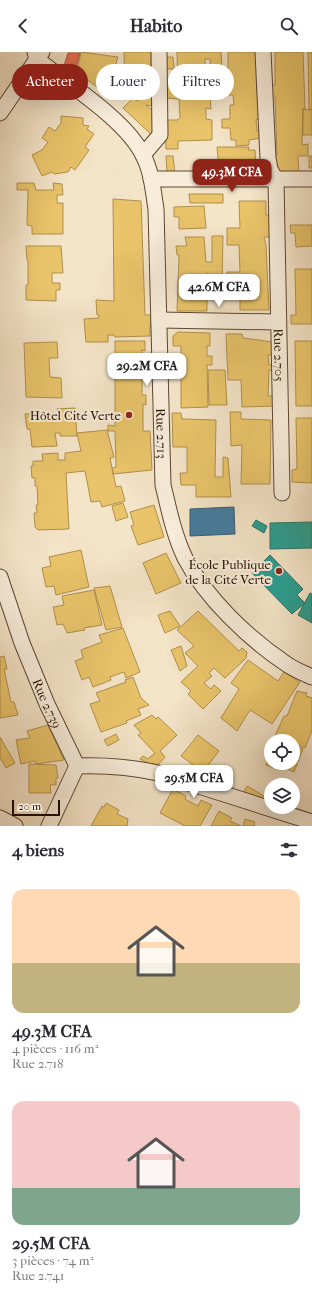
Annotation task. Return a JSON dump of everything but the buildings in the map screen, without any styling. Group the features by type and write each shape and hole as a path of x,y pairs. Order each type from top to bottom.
{"street":[{"path":"143,155 160,135 159,52"},
{"name":"Rue 2.705","path":"263,52 268,158 270,169 276,180 282,493"},
{"path":"0,112 38,54"},
{"name":"Rue 2.713","path":"38,54 112,118 129,135 143,155 151,179 156,209 163,485 172,524 186,558 207,590 246,633 286,664 312,677"},
{"path":"151,179 312,179"},
{"path":"159,320 278,322"},
{"name":"Rue 2.739","path":"0,577 22,644 47,704 77,766"},
{"path":"49,826 77,766 103,765 132,768 158,773 312,822"},
{"path":"0,818 15,826"}],"place":[{"name":"Hôtel Cité Verte","path":"129,415"},
{"name":"École Publique de la Cité Verte","path":"279,571"}]}
